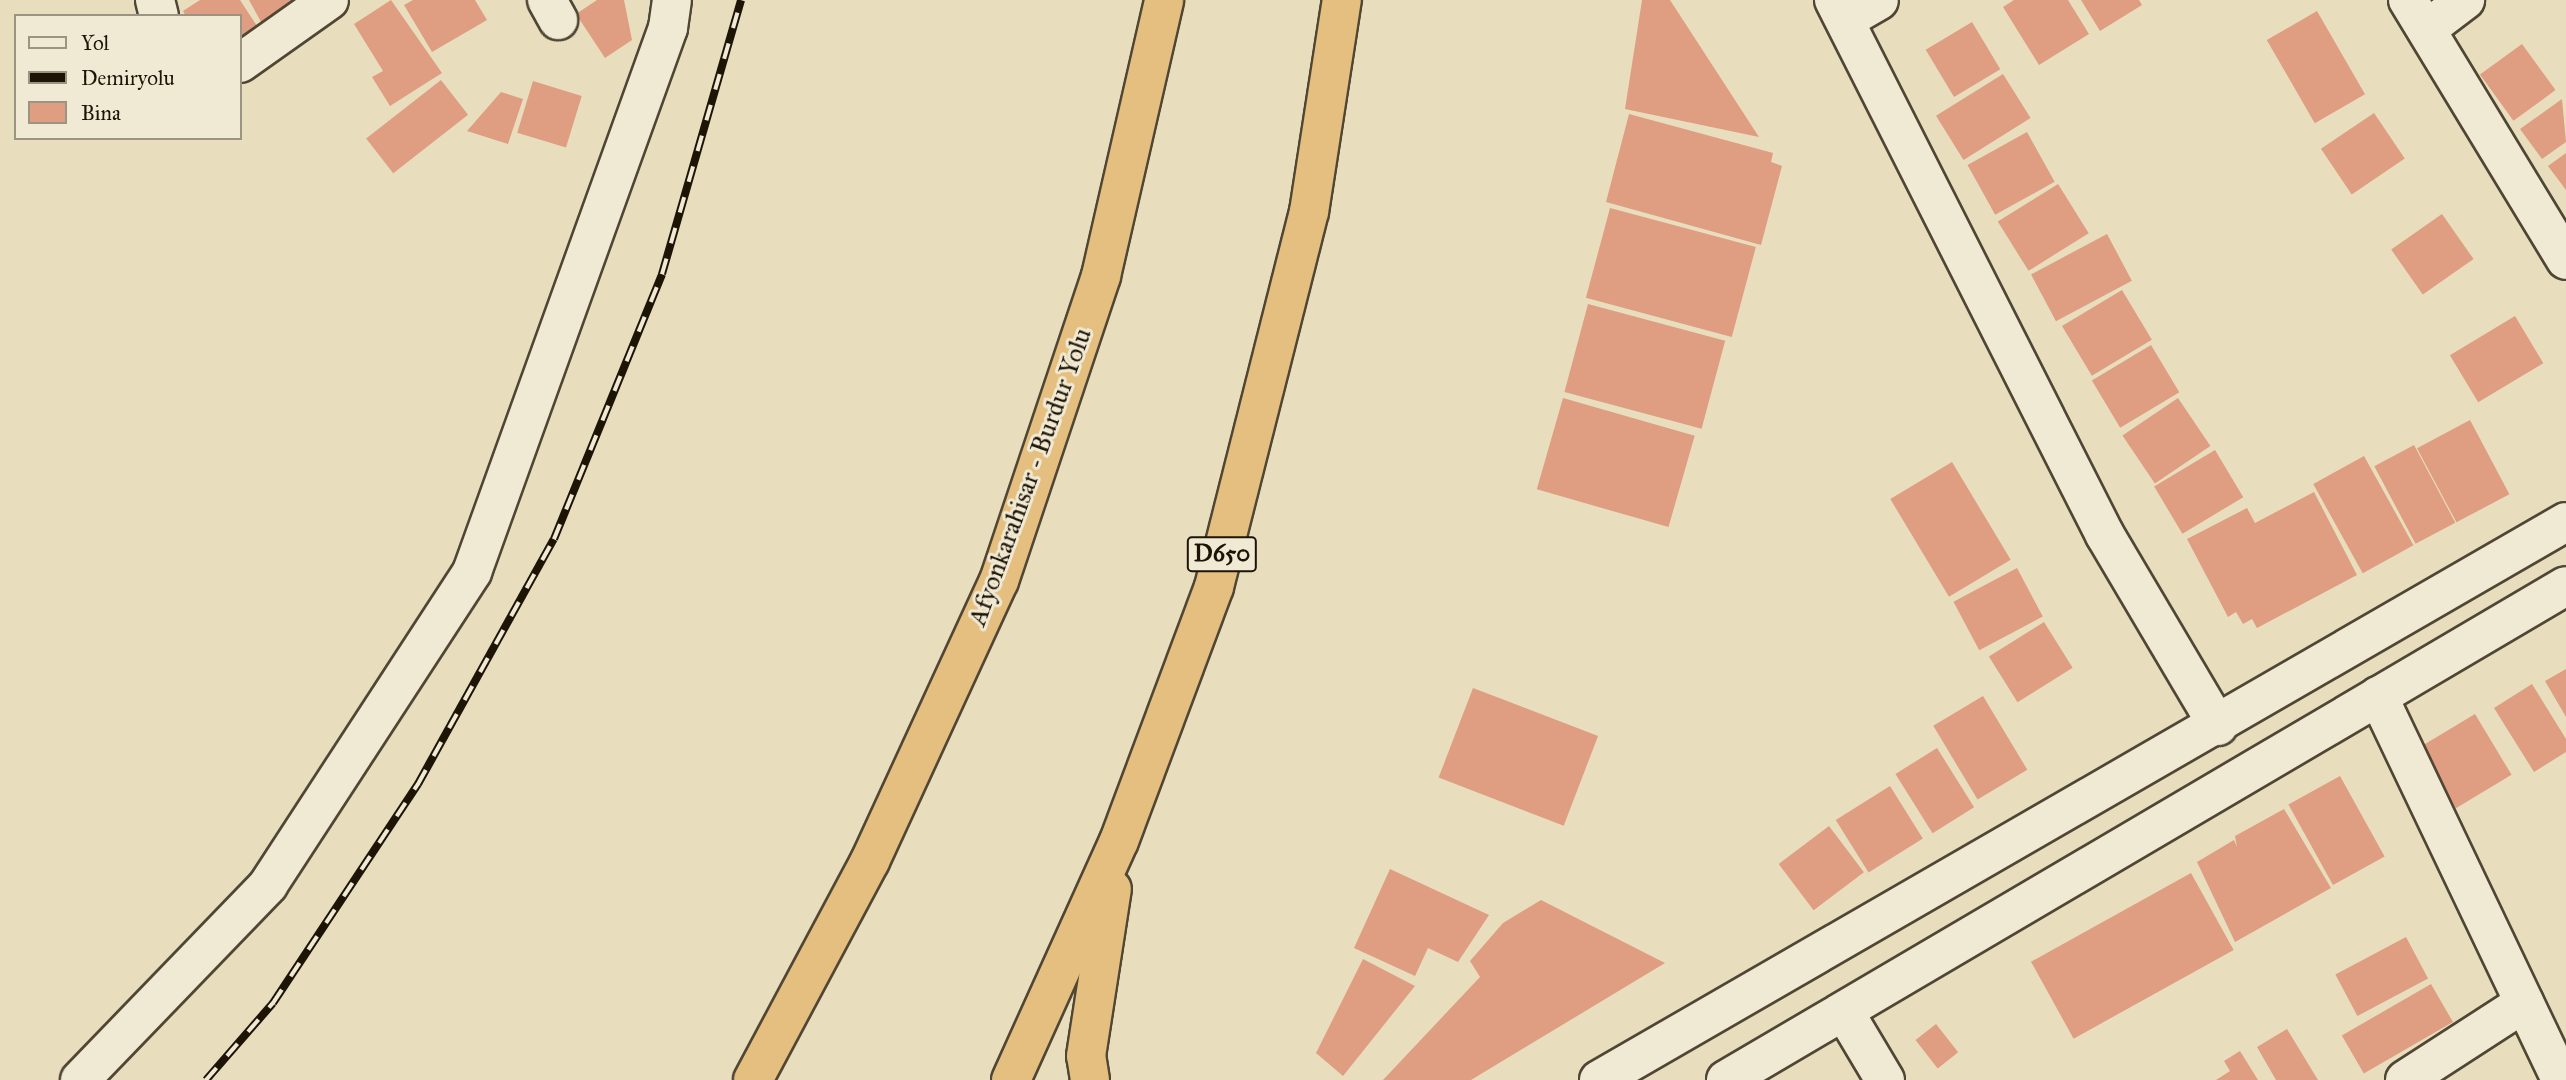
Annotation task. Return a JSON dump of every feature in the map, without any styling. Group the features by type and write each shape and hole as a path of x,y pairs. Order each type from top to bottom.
{"highway":[{"name":"Afyonkarahisar - Burdur Yolu","path":"754,1080 870,861 999,581 1101,276 1164,0"},
{"name":"D650","path":"1010,1080 1119,841 1214,587 1309,212 1342,0"},
{"path":"1090,1080 1086,1056 1119,841"}],"street":[{"path":"242,62 329,0"},
{"path":"80,1080 268,885 472,572 668,28 672,0"},
{"path":"1879,0 1840,10 2105,535 2218,726"},
{"path":"2465,0 2418,14 2566,260"},
{"path":"1599,1080 2218,726 2566,522"},
{"path":"1726,1080 2566,586"},
{"path":"2378,696 2561,1080"},
{"path":"2405,1080 2524,1003"},
{"path":"1844,1013 1885,1080"}],"building":[{"path":"200,0 240,0 259,29 242,41 242,14 185,14 183,11"},
{"path":"249,0 302,0 261,22"},
{"path":"391,0 442,73 390,106 372,77 383,71 354,24"},
{"path":"413,0 475,0 487,20 432,52 404,5"},
{"path":"597,0 624,0 632,40 605,58 576,14"},
{"path":"1642,0 1670,0 1759,137 1625,109"},
{"path":"2014,0 2068,0 2089,34 2039,65 2003,7"},
{"path":"2081,0 2139,0 2142,5 2100,31"},
{"path":"2317,11 2365,94 2315,123 2267,40"},
{"path":"1972,22 2000,69 1954,97 1926,50"},
{"path":"2522,44 2556,90 2513,121 2480,75"},
{"path":"2003,74 2031,118 1964,160 1936,116"},
{"path":"441,80 468,115 393,173 366,138"},
{"path":"533,81 582,96 566,148 517,133"},
{"path":"501,92 523,99 508,144 467,131"},
{"path":"2562,99 2566,142 2542,159 2520,129"},
{"path":"2374,113 2405,159 2352,194 2321,149"},
{"path":"1629,114 1773,153 1771,162 1782,166 1761,245 1606,202"},
{"path":"2027,132 2055,182 1995,215 1968,165"},
{"path":"2566,153 2566,190 2548,166"},
{"path":"2058,184 2089,233 2029,271 1998,222"},
{"path":"1610,208 1756,247 1732,337 1586,298"},
{"path":"2442,214 2474,259 2423,295 2391,250"},
{"path":"2107,234 2132,281 2056,321 2031,274"},
{"path":"2122,290 2152,340 2092,376 2062,326"},
{"path":"1588,304 1725,341 1702,429 1564,392"},
{"path":"2515,316 2543,363 2478,402 2450,355"},
{"path":"2151,345 2179,392 2120,428 2092,381"},
{"path":"1563,398 1695,436 1669,527 1537,489"},
{"path":"2178,398 2210,446 2155,484 2122,435"},
{"path":"2470,420 2509,494 2456,522 2417,448"},
{"path":"2414,445 2455,523 2416,544 2374,466"},
{"path":"2215,450 2243,497 2182,534 2154,487"},
{"path":"2364,456 2413,545 2363,573 2313,484"},
{"path":"1952,462 2011,560 1949,597 1890,499"},
{"path":"2314,492 2357,575 2257,628 2252,619 2243,624 2236,612 2228,617 2187,539 2247,508 2255,523"},
{"path":"2017,568 2043,617 1979,650 1953,602"},
{"path":"2044,622 2073,668 2017,702 1989,656"},
{"path":"2566,669 2566,717 2545,681"},
{"path":"2532,684 2566,739 2566,752 2534,772 2494,708"},
{"path":"1473,688 1598,736 1564,826 1439,778"},
{"path":"1983,696 2027,770 1978,800 1933,726"},
{"path":"2475,714 2512,775 2456,808 2419,747"},
{"path":"1937,748 1974,807 1933,833 1895,774"},
{"path":"2340,776 2385,856 2333,885 2288,805"},
{"path":"1890,786 1923,839 1869,872 1836,820"},
{"path":"2284,809 2331,888 2235,942 2197,862 2234,840 2237,847 2235,836"},
{"path":"1829,826 1864,872 1814,910 1779,864"},
{"path":"1390,869 1489,915 1458,962 1428,948 1415,976 1354,948"},
{"path":"2191,873 2234,950 2074,1039 2031,962"},
{"path":"1541,900 1665,963 1471,1080 1383,1080 1480,977 1470,961 1503,923"},
{"path":"2406,937 2428,978 2357,1016 2335,975"},
{"path":"1363,959 1415,986 1343,1076 1316,1053"},
{"path":"2431,984 2453,1022 2364,1074 2342,1036"},
{"path":"1936,1024 1958,1052 1938,1068 1916,1040"},
{"path":"2287,1029 2318,1080 2276,1080 2257,1047"},
{"path":"2240,1051 2258,1080 2216,1080 2230,1071 2224,1061"}],"railway":[{"path":"206,1080 273,1003 418,784 554,539 662,274 741,0"}]}
